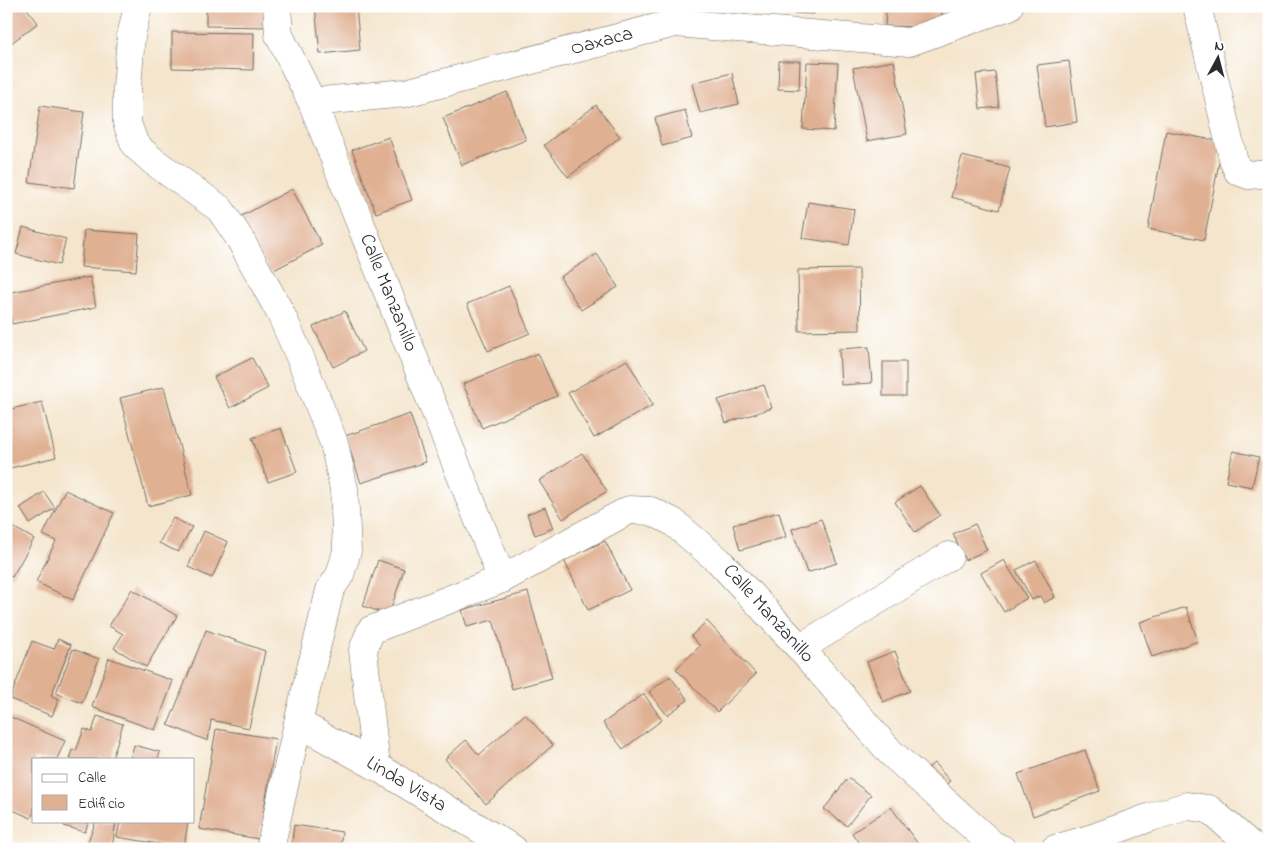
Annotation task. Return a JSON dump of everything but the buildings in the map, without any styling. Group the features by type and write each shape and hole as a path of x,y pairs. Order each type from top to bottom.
{"street":[{"path":"138,6 131,36 127,88 127,123 135,146 220,209 240,238 281,314 300,356 334,443 344,489 347,551 340,574 330,590 270,849"},
{"name":"Calle Manzanillo","path":"277,6 279,35 312,102 502,579"},
{"name":"Oaxaca","path":"312,102 405,93 675,23 909,42 1010,6"},
{"path":"1197,6 1234,162 1238,171 1259,174 1269,155"},
{"name":"Calle Manzanillo","path":"376,766 362,650 372,630 502,579 629,510 651,511 673,522 719,561 800,648 891,753 998,847"},
{"path":"800,648 949,556"},
{"name":"Linda Vista","path":"298,723 376,766 513,849"},
{"path":"1055,849 1188,806 1209,809 1255,849"}]}
